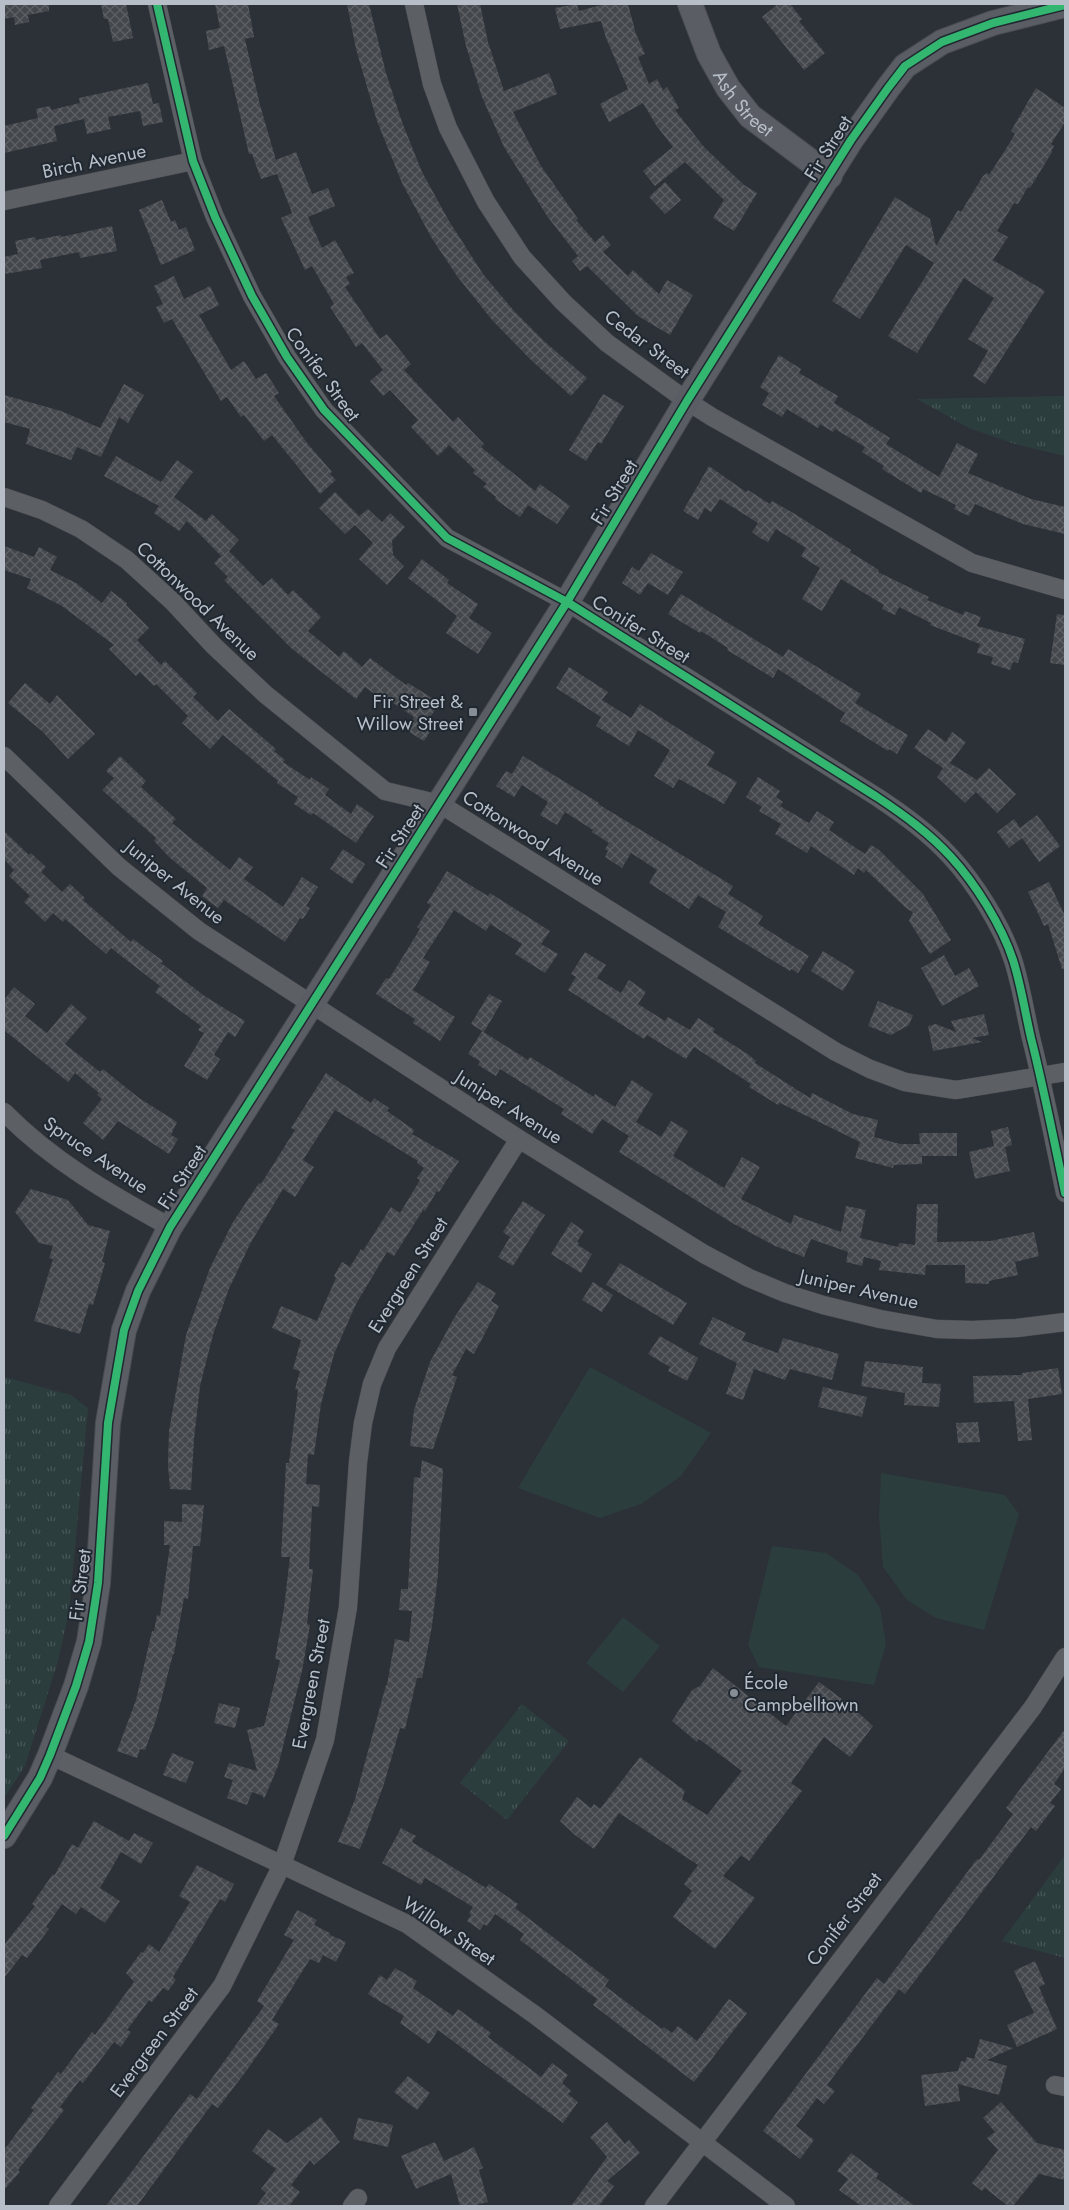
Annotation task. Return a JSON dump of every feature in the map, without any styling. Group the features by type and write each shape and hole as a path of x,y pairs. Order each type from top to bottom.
{"street":[{"name":"Conifer Street","path":"157,4 192,161 215,217 252,296 286,357 324,410 447,538 567,602 906,816 952,858 973,886 996,924 1012,959 1041,1077 1065,1193"},
{"name":"Cedar Street","path":"414,4 432,84 448,128 486,202 522,257 563,302 607,343 687,401 972,563 1065,590"},
{"name":"Ash Street","path":"690,4 709,54 728,88 750,116 830,176"},
{"name":"Fir Street","path":"4,1836 40,1778 76,1686 89,1642 98,1583 108,1423 124,1330 138,1291 170,1226 567,602 687,401 851,140 905,66 942,42 963,33 993,23 1065,5"},
{"name":"Birch Avenue","path":"4,201 192,161"},
{"name":"Cottonwood Avenue","path":"4,497 42,510 81,529 127,560 173,602 214,646 265,694 385,791 440,804 836,1052 870,1069 905,1082 956,1090 1065,1072"},
{"name":"Juniper Avenue","path":"4,756 119,867 199,931 311,1006 704,1254 749,1278 785,1293 823,1305 880,1319 937,1329 1017,1328 1065,1322"},
{"name":"Spruce Avenue","path":"4,1112 23,1132 105,1191 170,1226"},
{"name":"Evergreen Street","path":"58,2206 222,1986 282,1865 325,1740 348,1607 358,1462 363,1423 372,1384 387,1348 519,1139"},
{"name":"Conifer Street","path":"654,2206 1033,1707 1065,1656"},
{"name":"Willow Street","path":"50,1755 407,1924 535,2015 786,2206"}],"green space":[{"path":"1065,396 1065,456 1015,444 969,428 917,399"},
{"path":"590,1367 711,1433 681,1476 641,1504 600,1518 518,1488"},
{"path":"4,1377 71,1395 88,1408 69,1612 58,1661 25,1766 4,1798"},
{"path":"881,1473 1005,1495 1019,1514 984,1630 936,1618 907,1600 883,1567 879,1516"},
{"path":"772,1546 826,1553 858,1575 880,1608 886,1644 874,1685 759,1667 748,1645"},
{"path":"623,1617 660,1646 623,1692 586,1663"},
{"path":"522,1704 569,1741 507,1820 460,1783"},
{"path":"1065,1855 1065,1958 1002,1941"}],"building":[{"path":"4,4 49,4 49,11 28,15 29,22 15,25 14,17 4,19"},
{"path":"101,4 126,4 133,38 113,42 108,19 104,19"},
{"path":"215,4 248,4 254,37 245,39 260,105 276,160 296,152 312,194 328,188 335,206 308,217 322,248 335,240 354,273 346,277 350,284 345,287 380,339 387,334 411,364 404,370 453,422 458,417 484,444 481,447 535,491 540,484 570,506 557,524 528,505 520,517 495,499 496,497 483,487 487,484 473,473 475,470 449,445 438,456 411,427 418,420 390,390 383,396 370,381 383,370 362,343 356,347 330,307 334,304 312,266 305,270 281,218 292,213 277,174 261,179 252,154 249,154 224,46 209,50 206,31 220,28"},
{"path":"347,4 369,4 386,73 402,122 422,172 449,221 483,274 514,311 545,342 587,378 571,396 532,361 492,320 457,276 431,237 402,183 377,121 356,49"},
{"path":"457,4 480,4 488,42 504,91 549,73 557,94 513,112 541,166 578,219 576,220 595,242 603,235 611,245 603,252 628,276 633,270 659,294 667,280 693,295 670,335 638,316 587,266 580,271 572,261 578,256 547,216 504,147 482,97 466,46"},
{"path":"577,4 579,11 605,4 628,4 636,34 645,54 638,57 649,84 657,79 663,90 667,87 679,108 675,110 704,147 744,185 757,193 734,231 713,218 724,200 685,162 655,186 643,171 673,147 656,125 643,103 609,122 600,104 628,89 606,38 601,21 560,29 555,8"},
{"path":"778,4 790,4 802,19 799,21 825,53 804,70 762,17"},
{"path":"148,83 153,104 159,103 163,122 143,126 140,111 108,117 111,129 87,134 84,119 54,126 57,141 4,153 4,126 38,118 36,109 50,106 51,110 80,103 79,98"},
{"path":"1036,88 1065,108 1065,122 1051,144 1054,146 1052,152 1030,188 1028,187 1018,204 1014,203 997,231 1008,237 993,260 1045,291 985,384 973,376 988,351 968,339 994,298 964,278 917,353 888,336 934,263 906,245 860,319 832,301 895,197 930,219 936,246 958,210 961,212 983,176 987,173 989,175 1004,152 1015,134 1011,131"},
{"path":"665,182 681,200 665,214 649,197"},
{"path":"162,200 171,222 175,220 179,230 186,227 195,250 161,265 139,210"},
{"path":"112,226 117,251 80,258 79,252 40,260 42,268 4,274 4,257 18,254 15,241 35,237 36,240 61,235 61,237"},
{"path":"174,276 184,299 210,286 219,305 199,315 231,370 244,361 256,379 266,373 279,393 274,396 307,443 332,472 330,474 336,480 320,494 272,435 264,441 244,415 241,417 227,397 221,401 172,319 164,323 156,307 163,304 154,286"},
{"path":"779,355 801,369 799,373 838,396 834,403 890,438 886,444 939,477 957,443 978,454 968,473 1031,499 1065,507 1065,534 1023,524 975,504 969,516 954,509 956,505 923,489 921,493 882,469 884,466 862,452 865,447 835,429 833,432 820,424 818,428 787,409 782,417 762,405 769,393 760,387"},
{"path":"124,384 144,395 128,423 119,417 101,457 77,447 71,460 26,444 30,429 4,422 4,395 61,411 100,428"},
{"path":"603,394 624,406 601,444 598,442 586,461 569,450"},
{"path":"116,456 161,482 177,460 193,472 174,497 206,521 212,514 239,540 229,551 263,586 272,578 288,595 293,590 321,617 308,631 339,657 344,651 362,667 370,658 406,685 408,683 440,703 430,717 437,721 424,741 406,730 414,717 386,698 384,701 365,687 356,699 291,648 224,580 228,577 214,563 221,556 187,521 179,531 154,513 159,506 104,476"},
{"path":"709,466 746,492 748,490 770,504 772,501 795,514 851,550 850,552 879,570 878,572 929,597 927,600 963,615 965,611 981,617 977,626 1025,639 1018,663 1013,662 1010,670 991,664 993,657 977,653 980,644 930,625 931,623 899,607 895,615 882,609 884,605 841,579 822,611 802,599 820,568 801,556 806,548 776,529 768,542 760,538 752,532 758,523 720,499 711,512 705,508 698,520 683,511"},
{"path":"335,492 359,516 368,509 382,522 390,513 405,527 392,541 393,555 404,566 387,585 359,559 373,543 355,525 345,534 319,508"},
{"path":"4,546 34,557 39,547 57,557 50,570 76,583 102,603 111,591 127,603 126,605 149,628 137,640 161,665 165,661 197,693 193,697 218,721 229,709 276,749 274,751 285,760 283,762 310,780 311,777 329,789 325,795 351,814 357,804 374,816 356,843 313,813 311,815 294,804 298,797 277,783 278,781 223,735 210,749 182,723 188,716 156,684 154,686 140,672 136,676 109,649 114,645 62,606 27,588 31,579 4,570"},
{"path":"651,553 683,572 668,595 648,583 640,595 622,583 632,567 639,571"},
{"path":"422,559 449,580 447,583 478,604 469,618 492,633 478,654 446,633 457,616 408,578"},
{"path":"681,594 783,657 788,649 861,694 855,703 908,735 897,754 889,749 888,751 840,721 845,713 778,669 773,678 727,650 728,648 701,631 700,633 668,614"},
{"path":"1057,614 1065,615 1065,665 1050,663"},
{"path":"569,667 608,692 602,700 631,718 640,704 715,752 707,765 737,782 724,804 679,779 673,788 654,776 670,750 638,730 629,746 596,726 601,717 556,688"},
{"path":"25,683 50,704 57,695 95,734 68,759 43,732 8,703"},
{"path":"928,729 946,742 952,732 966,742 950,763 977,780 989,768 1016,794 997,813 976,792 965,803 937,777 943,768 914,748"},
{"path":"120,756 146,781 141,787 176,819 172,823 230,870 239,857 253,867 244,879 283,907 302,877 318,887 306,906 310,908 303,919 300,918 285,942 224,900 218,908 202,896 207,888 169,857 154,841 156,838 102,790 114,778 106,771"},
{"path":"523,756 733,886 728,894 763,916 758,924 809,956 798,973 791,969 790,971 718,927 726,912 698,895 689,909 649,883 657,870 631,853 622,868 605,857 608,851 605,849 609,843 565,812 557,825 540,815 548,802 522,785 514,797 496,786 506,771 512,774"},
{"path":"758,777 780,791 776,797 783,802 780,806 809,823 817,811 834,822 829,830 865,854 871,845 878,849 923,894 951,940 930,954 909,921 913,912 907,909 866,870 864,873 858,868 854,875 811,846 807,853 775,834 781,824 759,811 762,807 746,797"},
{"path":"1037,815 1060,846 1039,862 1022,838 1009,848 997,832 1014,819 1020,828"},
{"path":"4,831 29,855 31,853 46,867 41,872 62,892 70,884 85,898 83,900 131,942 133,939 206,997 245,1021 235,1037 228,1032 214,1055 220,1059 207,1080 184,1066 204,1033 198,1030 201,1026 155,992 160,986 111,948 106,954 65,919 63,922 53,913 45,922 24,902 30,896 9,876 14,870 4,859"},
{"path":"343,849 365,864 352,884 330,869"},
{"path":"447,871 488,896 490,893 550,931 541,944 558,954 545,973 515,954 522,944 490,924 486,931 454,910 423,958 430,962 413,990 455,1017 440,1041 413,1023 415,1019 376,994 386,978 389,979 420,929 417,927 431,905 427,903"},
{"path":"1049,882 1065,916 1065,969 1062,969 1048,924 1044,926 1028,892"},
{"path":"823,951 855,971 843,991 811,971"},
{"path":"585,952 606,965 597,978 621,993 629,980 646,992 638,1004 665,1021 668,1017 690,1030 698,1018 715,1029 713,1032 749,1055 756,1061 755,1063 810,1098 812,1093 853,1114 878,1120 874,1137 900,1144 920,1144 919,1133 957,1133 957,1156 922,1156 922,1164 894,1165 893,1168 855,1158 860,1142 780,1103 778,1105 749,1087 751,1084 694,1047 686,1059 647,1035 644,1039 568,990 576,977 571,974"},
{"path":"944,955 955,976 969,968 979,986 942,1006 921,968"},
{"path":"14,987 35,1004 25,1016 47,1033 71,1004 87,1018 65,1044 100,1072 103,1069 139,1098 177,1122 171,1135 178,1139 169,1154 118,1121 103,1140 83,1123 102,1099 97,1095 99,1093 75,1073 68,1082 4,1030 4,1000"},
{"path":"489,994 502,1001 484,1032 471,1024"},
{"path":"878,1001 913,1015 909,1025 891,1035 868,1026"},
{"path":"984,1014 989,1035 972,1038 982,1042 933,1051 928,1026 936,1024 956,1032 951,1021"},
{"path":"482,1031 528,1060 530,1057 594,1097 595,1094 615,1107 632,1080 653,1094 636,1122 661,1137 671,1121 688,1131 673,1156 724,1188 742,1157 760,1167 741,1199 791,1224 794,1215 841,1232 846,1206 866,1210 860,1238 898,1247 899,1243 915,1245 917,1204 938,1204 937,1242 990,1241 1034,1232 1039,1256 1015,1262 1018,1275 989,1281 989,1284 965,1283 965,1265 926,1265 925,1275 879,1270 881,1261 864,1257 862,1266 846,1262 848,1252 811,1239 804,1257 775,1246 734,1224 619,1152 629,1136 602,1119 592,1134 561,1114 564,1109 500,1069 496,1076 478,1065 480,1061 468,1054"},
{"path":"326,1073 371,1103 374,1098 389,1108 387,1111 414,1130 412,1134 459,1161 439,1192 437,1191 425,1211 423,1210 394,1256 387,1252 356,1304 334,1354 321,1404 314,1455 308,1454 306,1484 320,1485 319,1507 312,1506 309,1569 313,1569 307,1624 310,1625 302,1671 278,1766 264,1799 263,1796 252,1792 247,1805 227,1798 233,1780 224,1777 229,1763 257,1771 247,1730 264,1726 280,1660 275,1659 290,1557 281,1557 286,1463 289,1463 298,1390 295,1389 300,1371 293,1369 301,1340 272,1328 281,1306 317,1321 336,1278 334,1276 342,1262 350,1267 361,1249 363,1251 391,1207 400,1213 420,1180 417,1178 424,1168 417,1163 418,1161 335,1110 303,1160 314,1167 295,1197 283,1189 250,1244 228,1291 213,1335 200,1386 191,1490 170,1489 168,1465 169,1431 186,1335 210,1268 233,1222 259,1183 261,1184 295,1130 291,1128"},
{"path":"1008,1127 1012,1145 1005,1147 1010,1171 975,1179 969,1152 994,1146 991,1131"},
{"path":"31,1189 68,1200 88,1225 110,1231 102,1262 105,1263 93,1305 89,1304 80,1334 34,1321 53,1259 49,1258 53,1246 39,1243 15,1212"},
{"path":"523,1201 545,1215 513,1266 498,1257 510,1237 503,1232"},
{"path":"571,1222 584,1231 577,1242 579,1243 578,1245 592,1254 581,1273 551,1254"},
{"path":"620,1263 687,1303 673,1325 606,1285"},
{"path":"478,1282 496,1293 491,1301 499,1306 474,1354 466,1349 452,1375 457,1377 433,1449 410,1446 414,1410 430,1362 454,1318"},
{"path":"593,1282 613,1295 602,1312 582,1300"},
{"path":"713,1317 746,1333 742,1340 778,1353 783,1338 839,1354 832,1380 790,1369 785,1380 754,1369 743,1400 726,1394 737,1363 699,1344"},
{"path":"660,1336 698,1358 687,1381 668,1371 670,1367 648,1354"},
{"path":"865,1361 923,1367 922,1383 941,1384 939,1407 904,1405 905,1393 861,1386"},
{"path":"1058,1368 1062,1394 1028,1399 1032,1440 1018,1441 1014,1401 974,1403 973,1376 1022,1375 1022,1373"},
{"path":"823,1387 867,1397 862,1417 818,1407"},
{"path":"978,1422 980,1442 958,1443 956,1423"},
{"path":"422,1460 443,1469 438,1574 432,1626 422,1678 417,1678 405,1729 400,1728 384,1784 360,1849 338,1842 355,1799 387,1685 395,1639 409,1642 412,1611 399,1610 401,1589 408,1589 414,1477 420,1478"},
{"path":"182,1504 204,1505 200,1546 193,1546 188,1599 184,1598 174,1654 156,1720 145,1750 140,1749 137,1758 117,1751 136,1700 157,1615 160,1616 170,1545 164,1545 164,1521 182,1522"},
{"path":"713,1668 786,1726 819,1682 850,1705 873,1726 850,1757 824,1737 791,1783 802,1791 749,1861 741,1855 723,1876 755,1898 715,1949 673,1917 692,1891 684,1884 698,1865 619,1813 594,1849 560,1821 577,1797 591,1808 594,1804 600,1809 640,1757 685,1791 682,1799 707,1815 742,1771 699,1739 697,1742 672,1721 692,1690 700,1686"},
{"path":"219,1703 240,1708 235,1728 214,1723"},
{"path":"1065,1729 1065,1768 1054,1784 1061,1789 1050,1803 1055,1806 1036,1831 1031,1827 905,1994 899,1989 827,2085 835,2091 824,2104 817,2098 796,2126 814,2140 800,2159 763,2131 877,1978 884,1984 977,1859 979,1860 1013,1814 1006,1808"},
{"path":"172,1753 194,1762 186,1783 163,1775"},
{"path":"94,1821 129,1841 134,1833 153,1843 141,1864 121,1852 100,1888 120,1901 105,1923 81,1907 76,1914 62,1904 46,1927 49,1929 27,1958 22,1955 4,1978 4,1945 35,1906 32,1904 53,1874 54,1876 72,1844 78,1848"},
{"path":"401,1828 416,1836 412,1842 486,1888 489,1884 518,1904 515,1908 609,1980 605,1986 662,2029 664,2027 672,2033 678,2026 697,2041 729,1999 747,2013 694,2082 593,2005 597,1999 520,1940 524,1934 495,1914 487,1926 484,1924 480,1930 467,1921 473,1907 425,1878 421,1885 382,1863"},
{"path":"197,1865 234,1884 225,1902 220,1899 173,1977 176,1980 168,1991 163,1988 152,2002 149,2000 127,2030 131,2032 121,2047 114,2042 83,2083 80,2080 60,2107 64,2110 18,2170 20,2172 4,2190 4,2150 34,2110 31,2108 58,2072 61,2074 92,2032 95,2035 134,1982 126,1973 141,1952 143,1953 149,1944 159,1952 190,1902 179,1896"},
{"path":"297,1910 317,1920 314,1925 346,1942 336,1962 323,1955 319,1963 310,1959 272,2020 279,2024 247,2070 218,2108 212,2104 137,2206 106,2206 190,2094 197,2099 264,2006 257,2001 294,1940 284,1935"},
{"path":"1035,1961 1045,1984 1039,1987 1057,2029 1017,2047 1007,2025 1034,2013 1014,1971"},
{"path":"395,1968 417,1981 413,1988 453,2016 458,2009 491,2033 488,2037 541,2077 552,2063 568,2075 562,2083 571,2091 568,2094 578,2102 563,2123 438,2030 429,2044 400,2023 404,2016 368,1994 380,1975 387,1980"},
{"path":"980,2039 1013,2048 987,2060 1007,2066 999,2095 958,2084 960,2101 925,2106 921,2075 958,2071 961,2061 965,2062 967,2057 974,2059"},
{"path":"408,2076 430,2093 417,2110 394,2092"},
{"path":"1001,2102 1037,2143 1065,2150 1065,2180 1039,2174 1013,2206 1008,2206 985,2188 982,2191 972,2183 998,2150 987,2138 995,2132 983,2118"},
{"path":"321,2117 340,2142 314,2165 310,2160 291,2185 300,2192 289,2206 256,2206 266,2193 261,2189 276,2169 252,2151 268,2129 287,2143"},
{"path":"358,2118 393,2125 388,2147 353,2139"},
{"path":"607,2122 625,2144 629,2140 640,2153 607,2181 614,2186 599,2206 571,2206 607,2157 590,2137"},
{"path":"435,2142 444,2161 474,2147 483,2168 479,2170 488,2202 472,2206 460,2206 451,2174 416,2189 401,2156"},
{"path":"851,2153 879,2174 876,2178 915,2206 861,2206 839,2190 848,2179 837,2171"}],"cycle path":[{"path":"157,4 193,161 215,217 252,296 287,357 324,410 447,538 567,602 877,797 925,832 960,867 995,919 1013,960 1045,1096 1065,1193"},
{"path":"4,1836 40,1778 76,1686 89,1642 98,1583 108,1423 124,1330 138,1291 170,1227 567,602 687,401 851,140 888,88 905,66 942,42 993,23 1065,5"}],"place":[{"name":"Fir Street & Willow Street","path":"473,712"},
{"name":"École Campbelltown","path":"734,1693"}]}
